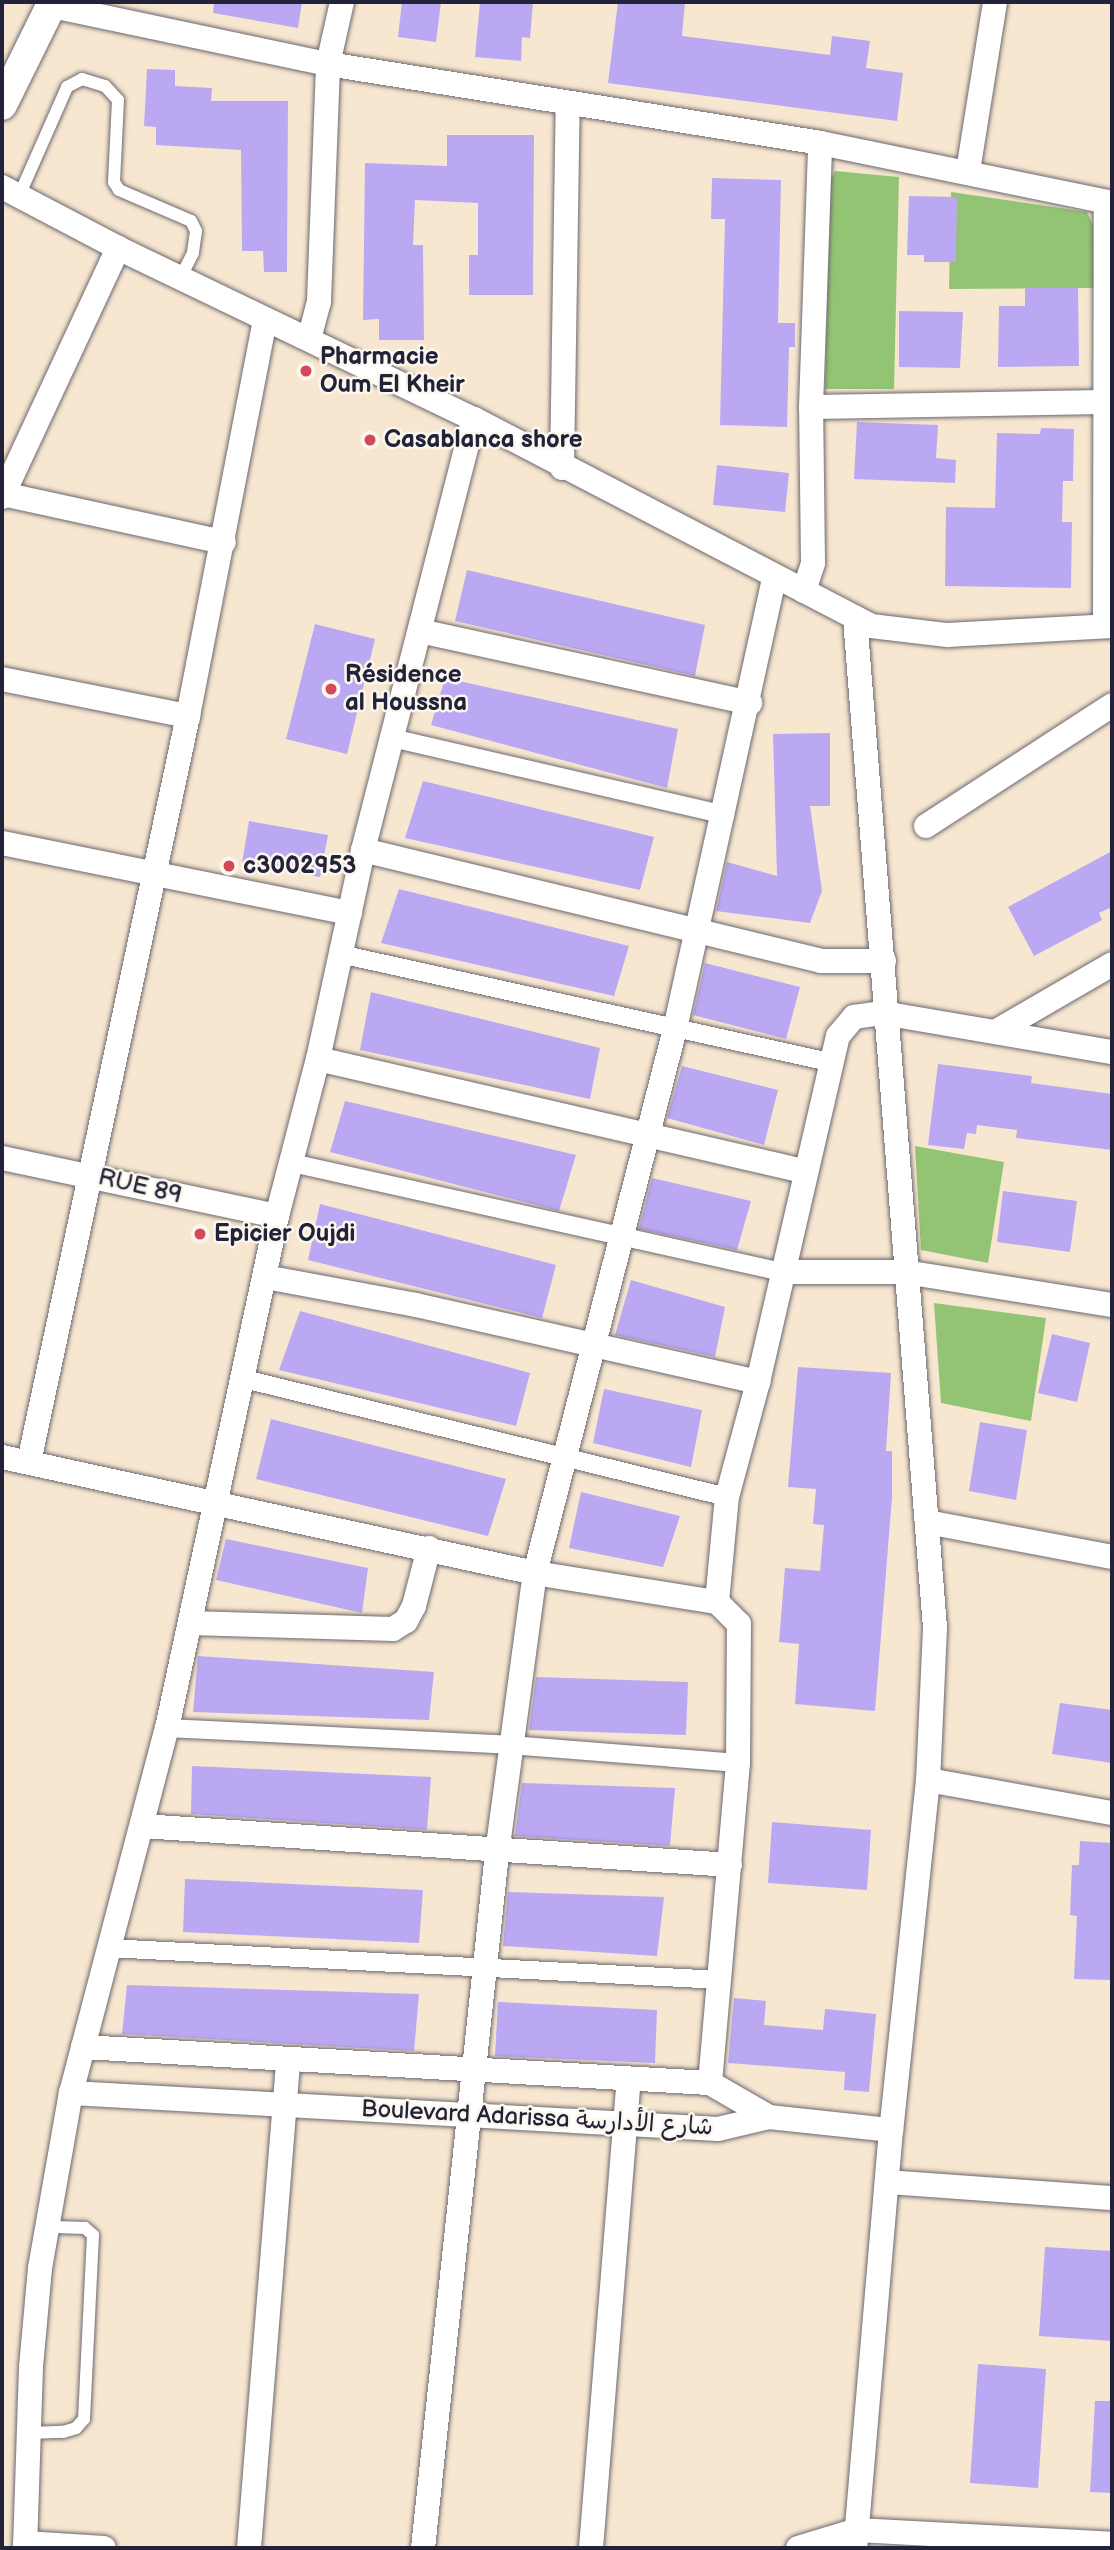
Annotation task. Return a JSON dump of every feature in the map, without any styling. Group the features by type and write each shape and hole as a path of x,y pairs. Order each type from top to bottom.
{"street":[{"path":"309,339 319,301 328,64 342,2"},
{"path":"968,171 995,2"},
{"path":"2,105 53,4 328,64 820,143 968,171 1109,202 1105,402 1109,460 1109,626 916,635 855,618 562,468 474,419 180,279 10,191"},
{"path":"562,468 568,103"},
{"path":"804,591 813,563 811,407 820,143"},
{"path":"118,248 3,495 223,542"},
{"path":"29,1462 188,716 265,320"},
{"path":"811,407 1105,402"},
{"path":"104,2548 25,2546 31,2367 48,2227 71,2093 167,1728 212,1505 277,1216 318,1059 363,850 474,419"},
{"path":"423,2548 497,1853 535,1573 675,1029 750,703 774,578"},
{"path":"855,618 884,961 883,1013 935,1628 928,1780 891,2130 856,2539"},
{"path":"420,631 750,703"},
{"path":"2,679 188,716"},
{"path":"926,826 1112,705"},
{"path":"392,738 725,814"},
{"path":"2,843 350,913"},
{"path":"363,850 695,933 821,961 884,961"},
{"path":"340,954 829,1062"},
{"path":"1000,1029 1112,964"},
{"path":"717,1602 726,1497 758,1382 829,1062 838,1036 854,1017 883,1013 1000,1029 1112,1052"},
{"path":"318,1059 805,1171"},
{"name":"RUE 89","path":"2,1158 277,1216"},
{"path":"292,1163 620,1239 782,1272 905,1272 1112,1305"},
{"path":"265,1277 416,1305 595,1348 758,1382"},
{"path":"240,1378 726,1497"},
{"path":"2,1457 212,1505 429,1548 535,1573 717,1602 739,1624 738,1763 710,2083"},
{"path":"928,1522 1112,1557"},
{"path":"190,1623 393,1629 406,1621 414,1606 429,1548"},
{"path":"167,1728 510,1745 738,1763"},
{"path":"928,1780 1112,1812"},
{"path":"142,1826 497,1853 730,1865"},
{"path":"108,1948 720,1980"},
{"name":"Boulevard Adarissa شارع الأدارسة","path":"83,2047 288,2062 710,2083 769,2117"},
{"path":"249,2548 288,2062"},
{"path":"591,2548 628,2080"},
{"name":"Boulevard Adarissa شارع الأدارسة","path":"71,2093 471,2114 626,2126 718,2129 769,2117"},
{"path":"769,2117 891,2130"},
{"path":"887,2182 1112,2198"},
{"path":"799,2548 856,2539 1112,2544"}],"lane":[{"path":"10,191 67,87 82,79 106,86 118,100 114,182 119,190 191,221 196,231 193,253 180,279"},
{"path":"29,2433 63,2432 76,2428 84,2419 93,2235 85,2228 48,2227"}],"green space":[{"path":"835,171 899,177 894,389 825,389 830,181"},
{"path":"951,192 1087,212 1093,225 1094,288 949,289"},
{"path":"915,1146 1004,1162 988,1263 921,1250"},
{"path":"934,1303 1046,1318 1031,1421 941,1403"}],"building":[{"path":"214,2 302,2 298,28 213,13"},
{"path":"402,2 441,2 436,42 398,37"},
{"path":"480,2 533,2 530,38 522,37 521,61 475,57"},
{"path":"618,2 685,2 682,36 830,55 832,36 870,41 866,68 903,73 897,121 608,83"},
{"path":"147,69 175,70 175,86 212,88 211,101 288,101 287,272 264,272 263,251 242,251 241,150 156,145 156,127 144,126"},
{"path":"447,135 534,135 533,295 469,295 469,255 478,255 478,203 415,200 413,245 423,245 424,340 379,340 379,319 363,320 365,163 447,166"},
{"path":"712,178 781,180 778,323 795,323 795,347 789,347 787,427 720,425 725,219 711,219"},
{"path":"909,196 957,197 956,262 924,262 924,255 907,255"},
{"path":"1025,288 1078,288 1079,366 998,367 999,306 1025,306"},
{"path":"899,311 963,312 960,368 899,367"},
{"path":"857,422 938,425 936,458 956,460 955,483 854,479"},
{"path":"1041,428 1074,429 1073,481 1063,481 1062,522 1072,522 1071,588 945,586 946,507 995,508 997,433 1040,434"},
{"path":"717,465 789,473 785,512 713,505"},
{"path":"467,570 705,625 695,676 455,621"},
{"name":"Résidence al Houssna","path":"315,624 375,639 347,754 286,739"},
{"path":"445,678 678,729 667,788 431,725"},
{"path":"830,733 830,806 810,806 822,891 810,923 716,911 727,862 777,876 773,734"},
{"path":"423,781 654,837 640,890 405,838"},
{"path":"249,821 328,835 320,877 242,863"},
{"path":"1112,851 1112,907 1099,913 1102,920 1034,956 1008,907"},
{"path":"399,889 629,946 614,996 381,943"},
{"path":"705,963 800,987 786,1039 693,1015"},
{"path":"371,992 600,1048 590,1099 360,1050"},
{"path":"938,1064 1032,1076 1031,1083 1112,1094 1112,1150 1016,1138 1017,1130 977,1125 976,1134 967,1133 964,1149 928,1145"},
{"path":"682,1066 778,1090 764,1145 667,1118"},
{"path":"345,1101 576,1155 559,1211 330,1152"},
{"path":"652,1178 751,1201 737,1250 639,1229"},
{"path":"1003,1191 1077,1201 1070,1252 997,1242"},
{"path":"320,1204 556,1265 542,1318 308,1260"},
{"path":"631,1280 725,1307 715,1357 615,1335"},
{"path":"300,1311 530,1373 516,1426 279,1370"},
{"path":"1052,1334 1090,1343 1077,1402 1038,1393"},
{"path":"798,1367 891,1373 886,1451 892,1451 892,1497 875,1711 795,1704 799,1644 779,1642 785,1568 820,1571 824,1525 813,1524 816,1489 788,1487"},
{"path":"604,1389 702,1410 691,1467 593,1443"},
{"path":"271,1419 506,1479 488,1536 256,1479"},
{"path":"980,1422 1027,1430 1016,1500 969,1491"},
{"path":"581,1492 680,1516 663,1567 569,1548"},
{"path":"226,1539 368,1568 362,1613 216,1580"},
{"path":"198,1656 434,1672 429,1720 193,1712"},
{"path":"536,1677 688,1682 686,1735 529,1730"},
{"path":"1060,1703 1112,1710 1112,1763 1052,1754"},
{"path":"192,1766 431,1777 427,1830 191,1814"},
{"path":"522,1783 675,1788 670,1846 515,1836"},
{"path":"772,1822 871,1830 867,1890 768,1883"},
{"path":"1080,1841 1112,1843 1112,1980 1074,1979 1077,1916 1070,1915 1072,1865 1079,1865"},
{"path":"185,1879 423,1890 419,1943 183,1932"},
{"path":"508,1892 664,1897 657,1956 503,1946"},
{"path":"127,1985 419,1994 414,2051 122,2034"},
{"path":"734,1998 766,2001 764,2025 823,2030 825,2009 876,2014 869,2092 844,2090 845,2072 728,2063"},
{"path":"498,2002 657,2010 655,2063 495,2056"},
{"path":"1045,2247 1112,2251 1112,2341 1039,2336"},
{"path":"978,2364 1046,2369 1038,2488 970,2483"},
{"path":"1095,2401 1112,2401 1112,2493 1090,2492"}],"place":[{"name":"Pharmacie Oum El Kheir","path":"306,371"},
{"name":"Casablanca shore","path":"370,440"},
{"name":"Résidence al Houssna","path":"331,689"},
{"name":"c3002953","path":"229,866"},
{"name":"Epicier Oujdi","path":"200,1234"}]}
